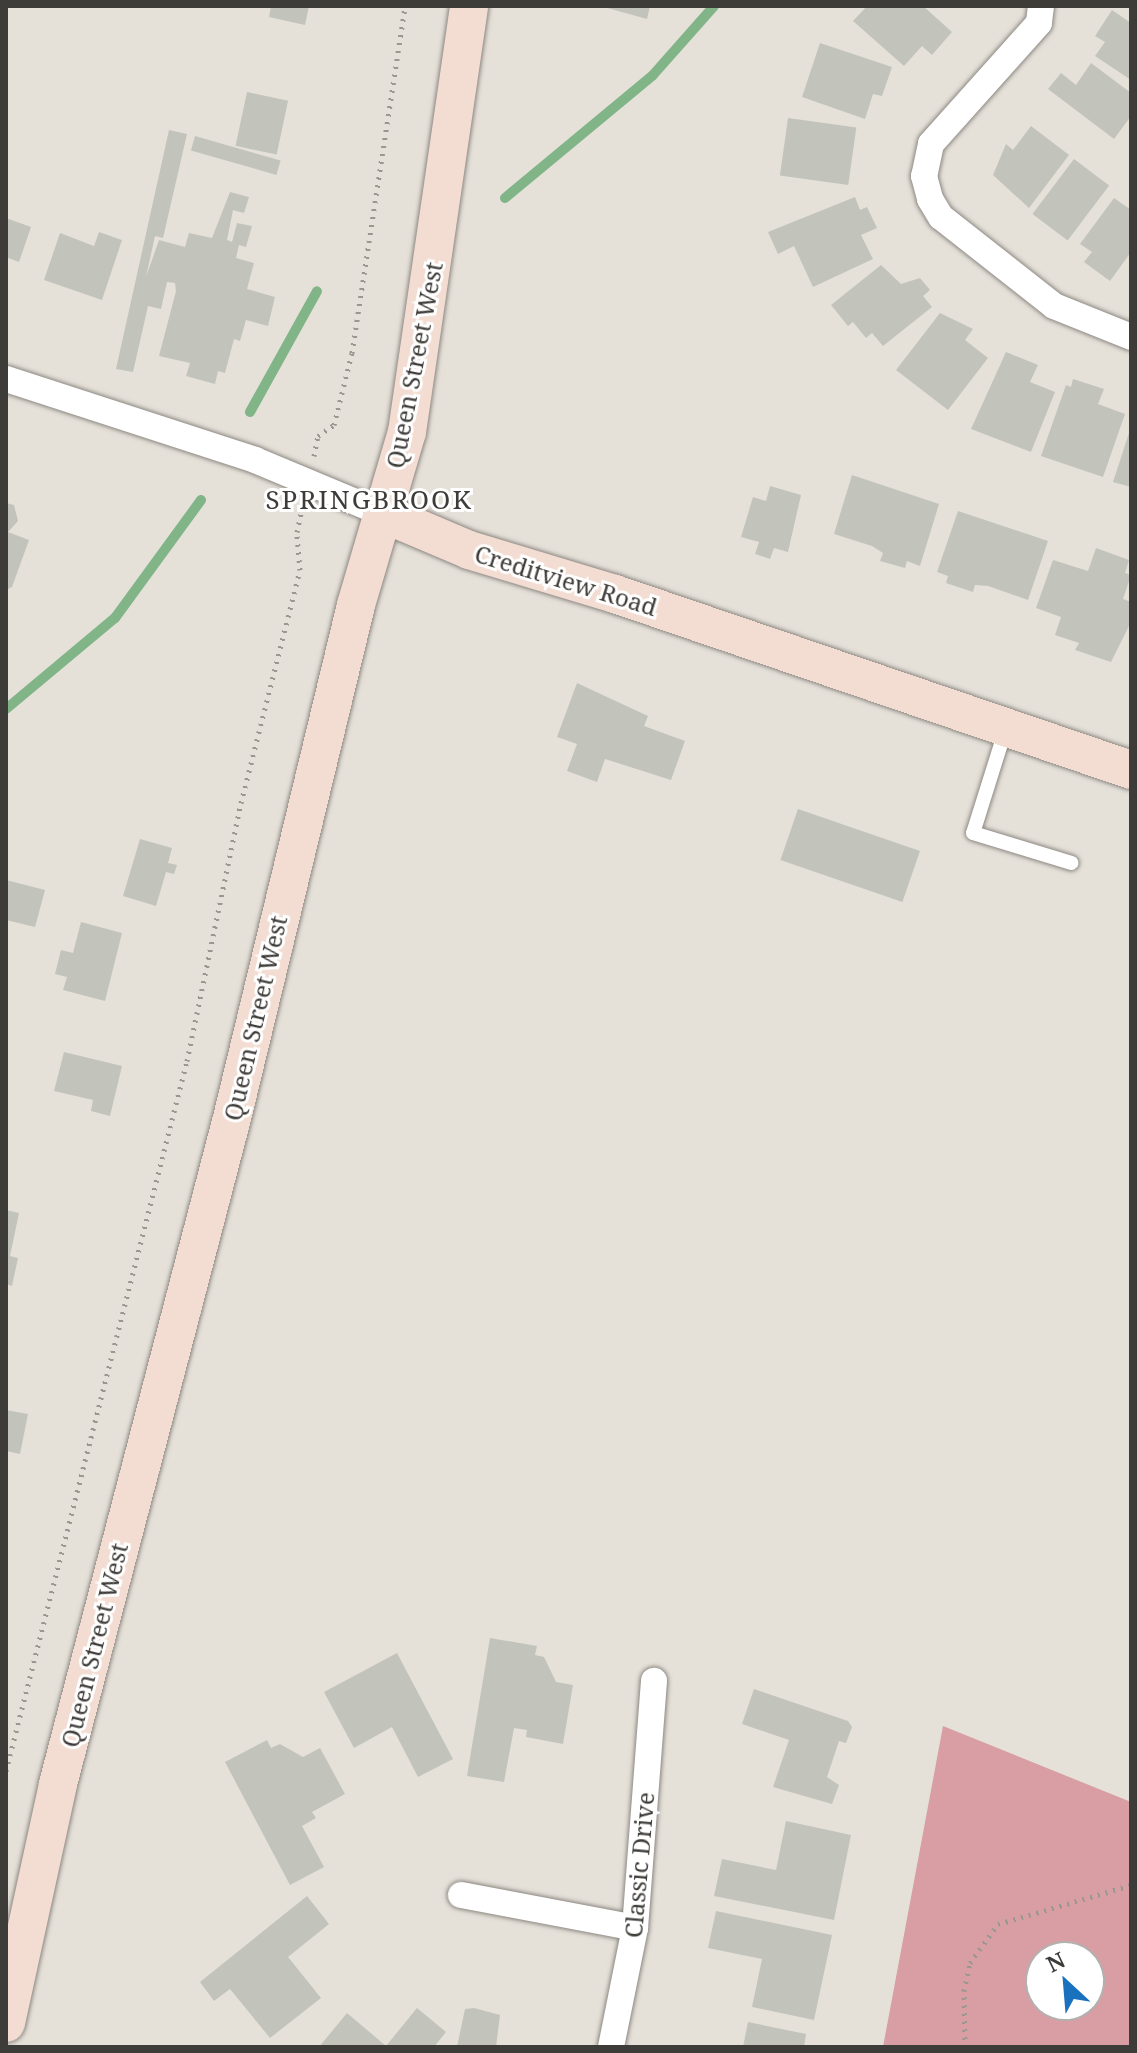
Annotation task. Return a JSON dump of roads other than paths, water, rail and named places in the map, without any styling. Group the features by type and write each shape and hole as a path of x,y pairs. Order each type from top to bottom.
{"main road":[{"name":"Queen Street West","path":"6,2023 58,1784 382,513 407,432 447,178 469,6"},
{"name":"Creditview Road","path":"382,513 469,550 615,594 1131,770"}],"street":[{"path":"1041,6 1039,23 931,144 924,176 930,199 941,217 1054,306 1131,337"},
{"name":"Creditview Road","path":"6,379 255,460 382,513"},
{"name":"Classic Drive","path":"611,2047 635,1928 654,1681"},
{"path":"461,1895 635,1928"}],"lane":[{"path":"1006,727 973,833 1072,863"}],"waterway":[{"path":"505,198 653,75 714,6"},
{"path":"250,412 317,291"},
{"path":"6,709 115,618 201,500"}],"district":[{"name":"SPRINGBROOK","path":"369,500"}]}
